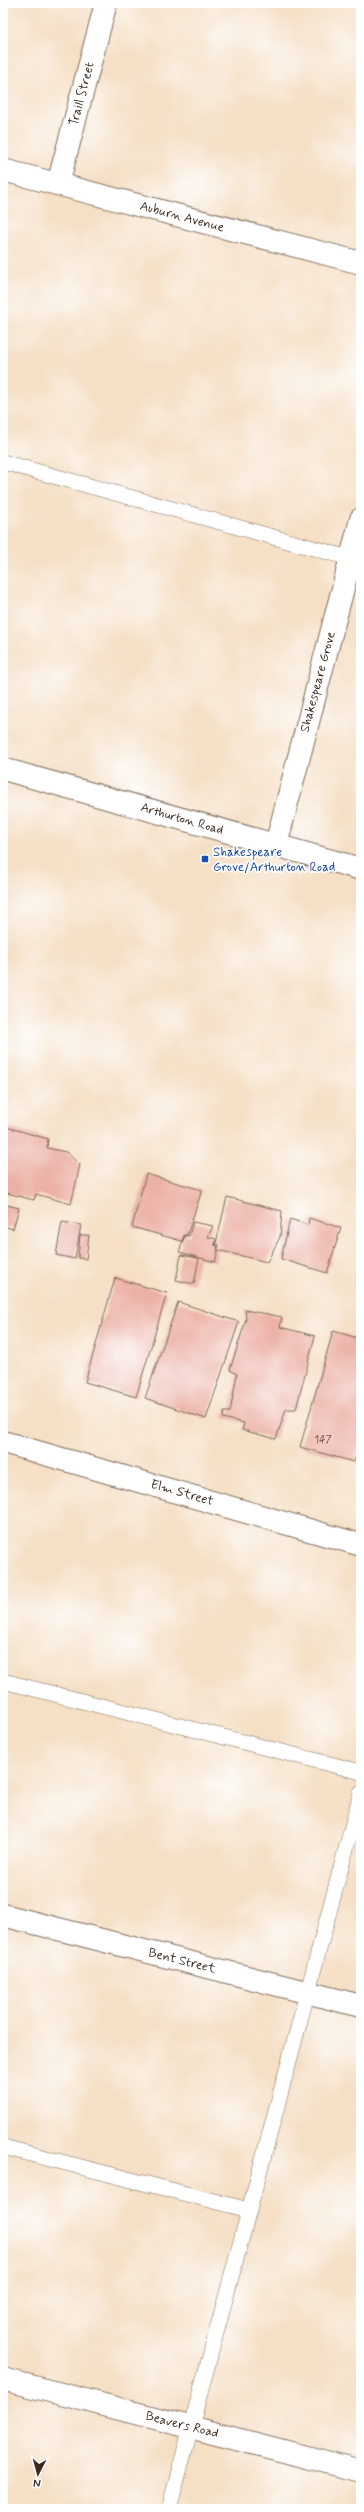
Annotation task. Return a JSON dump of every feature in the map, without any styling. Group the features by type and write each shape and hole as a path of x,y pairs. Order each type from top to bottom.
{"street":[{"name":"Traill Street","path":"58,184 106,3"},
{"name":"Auburn Avenue","path":"3,170 361,263"},
{"name":"Shakespeare Grove","path":"276,845 356,560 361,519"},
{"name":"Arthurton Road","path":"3,769 361,869"},
{"name":"Elm Street","path":"3,1442 361,1545"},
{"name":"Bent Street","path":"3,1915 361,2006"},
{"name":"Beavers Road","path":"3,2379 361,2471"}],"lane":[{"path":"3,462 356,560"},
{"path":"3,1681 361,1772"},
{"path":"169,2509 192,2427 306,1992 361,1792"},
{"path":"3,2147 249,2210"}],"building":[{"path":"3,1126 48,1139 47,1148 66,1152 80,1165 71,1204 36,1194 34,1200 3,1192"},
{"path":"146,1174 202,1190 187,1235 184,1235 182,1241 132,1227"},
{"path":"227,1197 282,1211 280,1237 267,1262 217,1250 219,1245 216,1243"},
{"path":"3,1204 19,1208 13,1229 3,1226"},
{"path":"309,1218 341,1228 327,1273 281,1259 290,1219 308,1225"},
{"path":"62,1222 81,1225 75,1259 56,1255"},
{"path":"193,1222 213,1226 208,1237 216,1239 215,1244 217,1245 218,1251 215,1262 179,1252 185,1235 189,1236"},
{"path":"80,1235 89,1235 86,1259 78,1258"},
{"path":"181,1255 199,1258 194,1284 176,1280"},
{"path":"361,1266 361,1281 357,1280"},
{"path":"115,1278 167,1293 136,1397 85,1382"},
{"path":"178,1302 239,1322 206,1419 145,1398"},
{"path":"245,1310 282,1317 280,1327 315,1336 296,1409 286,1409 276,1439 242,1430 244,1423 223,1418 224,1412 230,1412 237,1374 230,1370 246,1319"},
{"path":"333,1331 361,1339 361,1438 354,1462 300,1447"}],"place":[{"name":"Shakespeare Grove/Arthurton Road","path":"205,859"}]}
